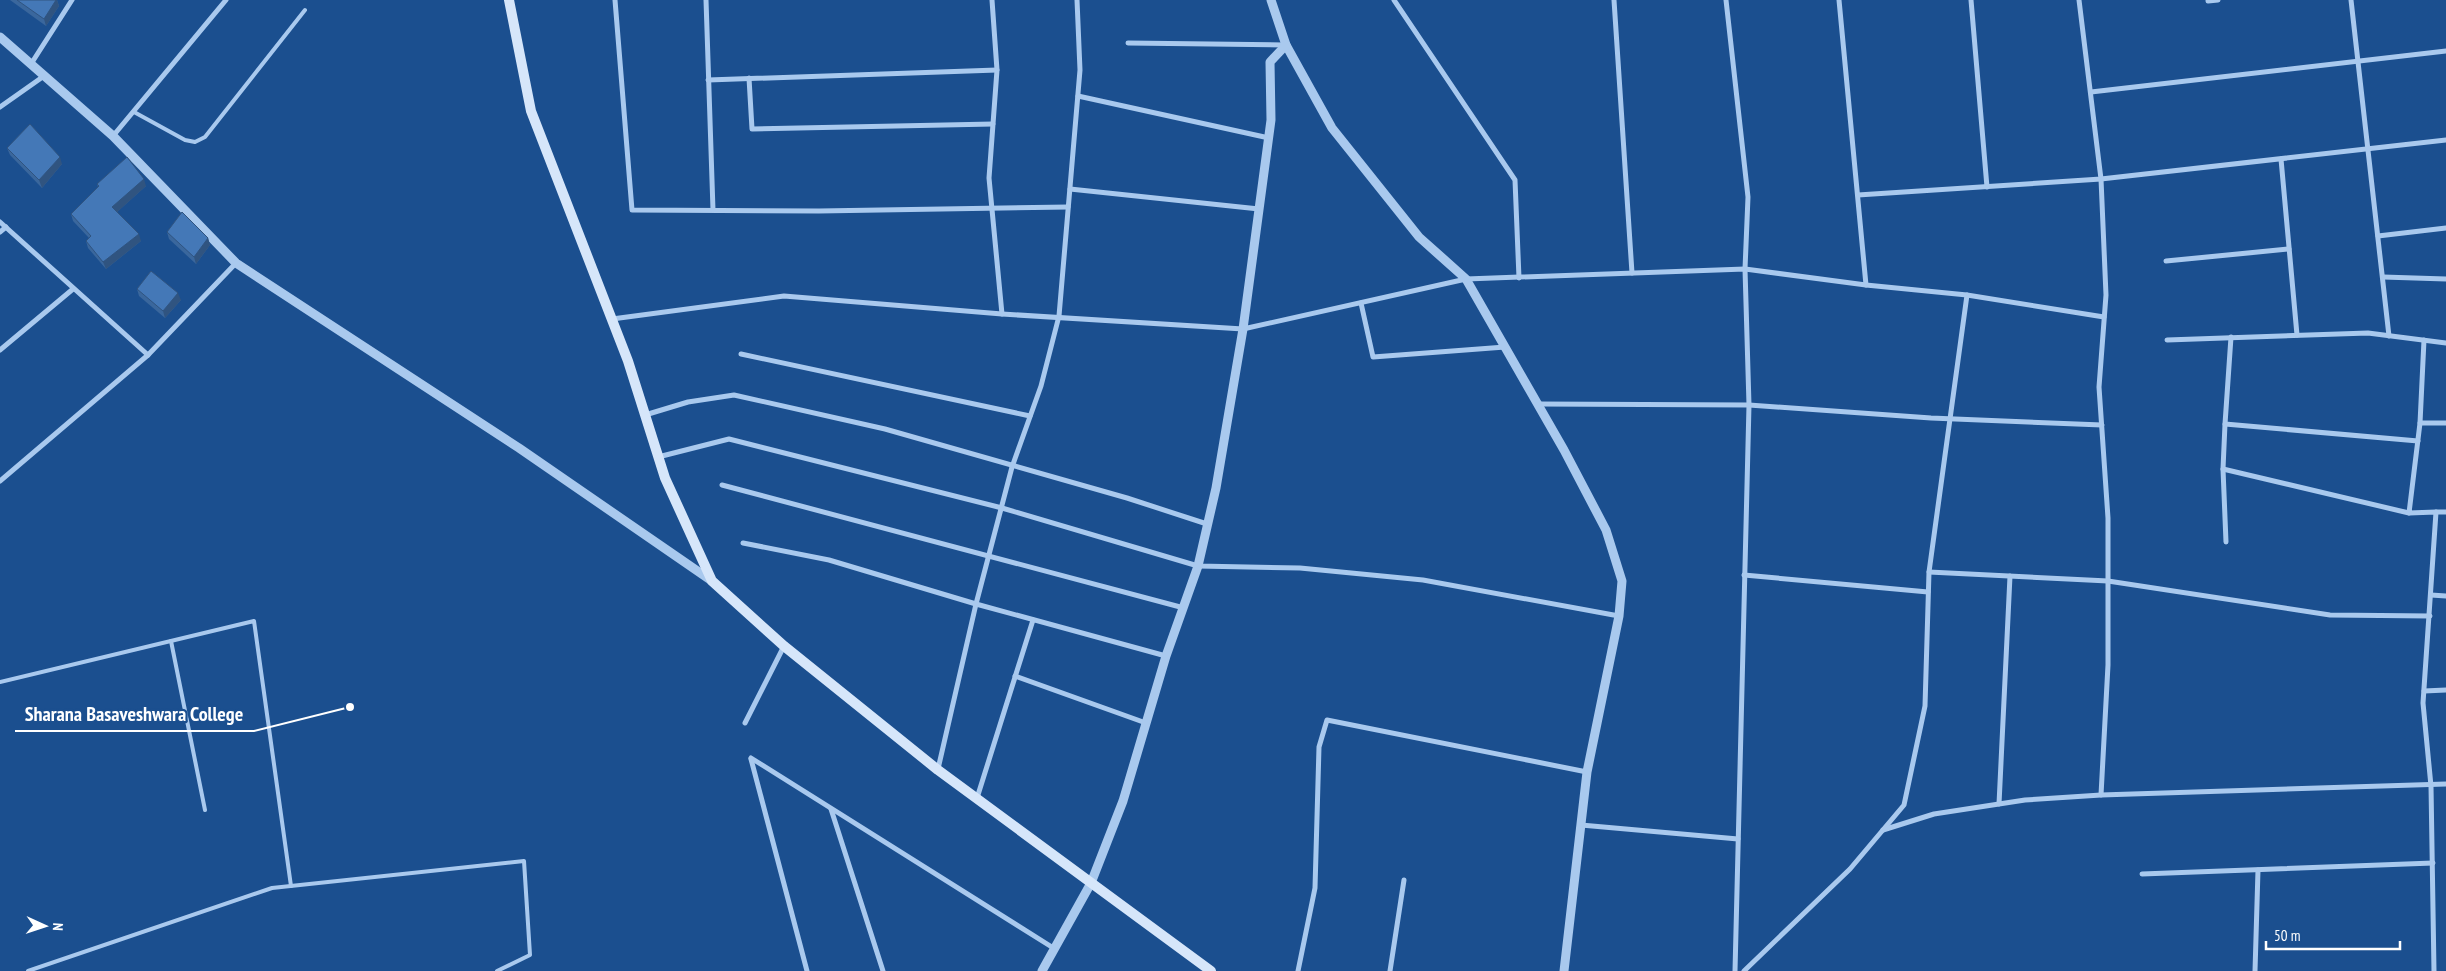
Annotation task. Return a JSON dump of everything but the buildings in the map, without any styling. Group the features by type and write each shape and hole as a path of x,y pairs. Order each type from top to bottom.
{"main road":[{"path":"510,0 531,112 628,361 665,478 712,580 784,646 938,770 1211,971"}],"street":[{"path":"31,64 72,0"},
{"path":"615,0 632,210 1068,207"},
{"path":"706,0 713,210"},
{"path":"992,0 996,70 989,178 1002,314"},
{"path":"938,770 976,604 1012,467 1041,386 1059,316 1080,70 1077,0"},
{"path":"1271,0 1286,45 1332,128 1419,237 1466,279 1564,450 1606,530 1622,581 1619,616 1587,772 1564,971"},
{"path":"1394,0 1515,180 1519,278"},
{"path":"1614,0 1632,273"},
{"path":"1726,0 1748,197 1745,269 1749,405 1735,971"},
{"path":"1839,0 1866,285"},
{"path":"1971,0 1987,187"},
{"path":"2079,0 2102,180 2106,295 2099,387 2108,518 2108,665 2101,795"},
{"path":"2208,1 2218,0"},
{"path":"2351,0 2389,336"},
{"path":"113,136 223,1"},
{"path":"0,37 113,136 236,263 519,448 712,580"},
{"path":"1128,43 1286,45"},
{"path":"1042,971 1091,883 1123,801 1166,656 1198,566 1216,488 1243,329 1271,120 1270,62 1286,45"},
{"path":"2091,92 2446,51"},
{"path":"708,80 996,70"},
{"path":"0,107 44,76"},
{"path":"749,78 752,129 993,124"},
{"path":"1078,96 1269,138"},
{"path":"1858,195 2102,180 2446,140"},
{"path":"2281,160 2298,335"},
{"path":"1070,189 1259,208"},
{"path":"0,222 148,355"},
{"path":"0,232 6,227"},
{"path":"2378,236 2446,228"},
{"path":"2166,261 2290,249"},
{"path":"0,481 148,355 236,263"},
{"path":"612,319 784,296 1002,314 1059,316 1243,329 1466,279 1745,269 1866,285 1967,295 2104,316"},
{"path":"2383,276 2446,279"},
{"path":"0,350 73,289"},
{"path":"1744,971 1850,869 1904,804 1925,706 1929,572 1967,295"},
{"path":"1361,303 1373,357 1505,347"},
{"path":"2167,340 2368,333 2446,343"},
{"path":"2226,542 2223,469 2231,338"},
{"path":"2409,513 2420,423 2424,340"},
{"path":"741,354 1030,416"},
{"path":"644,416 688,402 734,395 885,429 1012,467 1127,498 1207,524"},
{"path":"1537,404 1749,405 1951,419 2102,425"},
{"path":"2420,423 2446,423"},
{"path":"2225,424 2418,441"},
{"path":"658,457 729,439 1002,508 1198,566 1300,568 1423,580 1619,616"},
{"path":"2223,469 2409,513 2446,512"},
{"path":"722,485 1184,608"},
{"path":"2434,971 2431,786 2423,703 2436,512"},
{"path":"744,543 830,560 976,604 1166,656"},
{"path":"1929,572 2108,581 2330,615 2430,616"},
{"path":"1744,575 1928,592"},
{"path":"1999,804 2010,576"},
{"path":"2431,596 2446,596"},
{"path":"976,798 1033,620"},
{"path":"745,723 784,646"},
{"path":"1015,676 1146,723"},
{"path":"2424,691 2446,690"},
{"path":"1298,971 1315,888 1319,747 1327,720 1587,772"},
{"path":"807,971 751,758 1055,950"},
{"path":"1882,830 1934,814 1999,804 2101,795 2431,786 2446,784"},
{"path":"831,808 884,971"},
{"path":"1581,825 1738,839"},
{"path":"2142,874 2433,863"},
{"path":"2255,971 2258,870"},
{"path":"1390,971 1404,880"}],"lane":[{"path":"134,112 185,140 195,142 205,137 305,10"},
{"path":"0,682 254,621 291,886"},
{"path":"170,640 204,810"},
{"path":"28,971 272,888 524,862 530,955 496,971"}],"place":[{"name":"Sharana Basaveshwara College","path":"350,707"}]}
